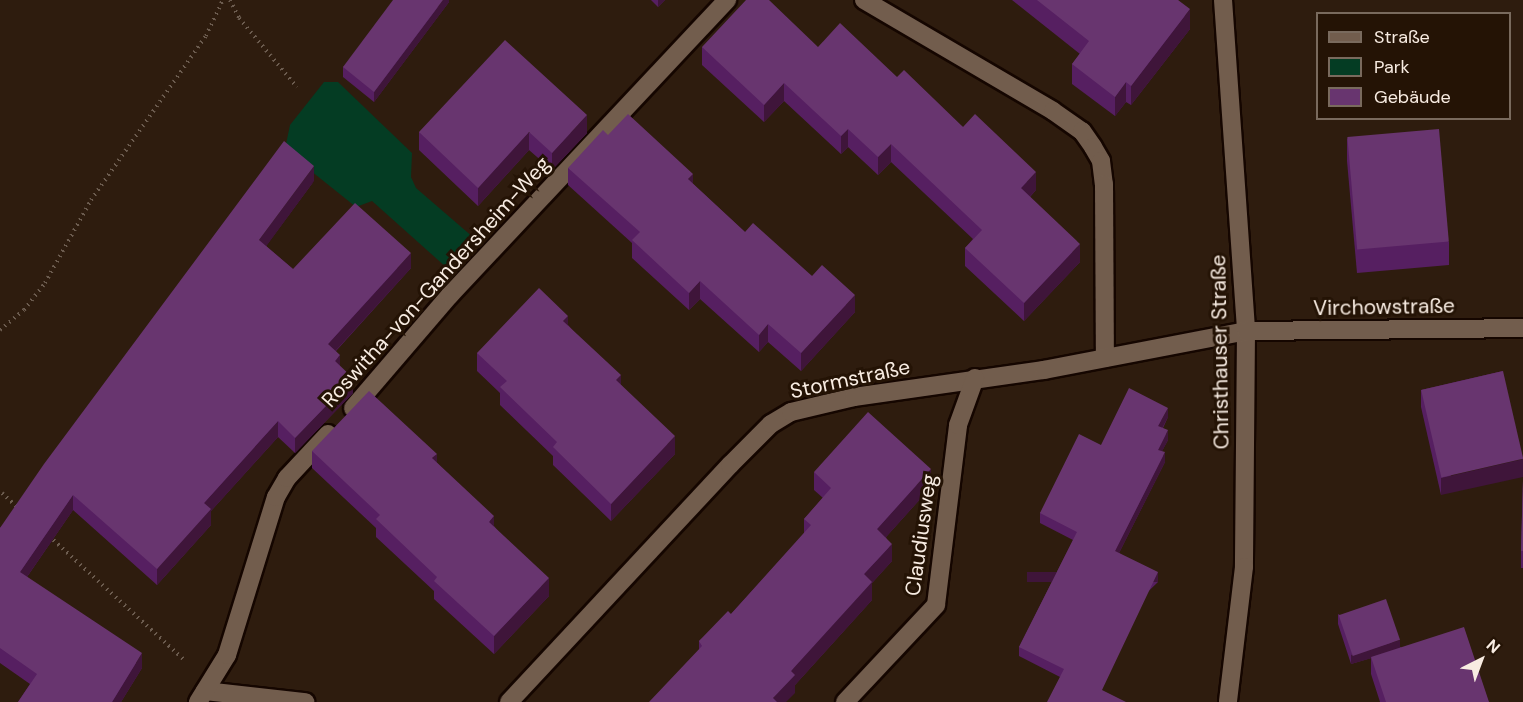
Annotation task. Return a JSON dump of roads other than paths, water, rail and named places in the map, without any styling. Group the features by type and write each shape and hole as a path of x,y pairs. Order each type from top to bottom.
{"street":[{"name":"Roswitha-von-Gandersheim-Weg","path":"204,692 227,655 276,497 287,478 376,385 450,295 726,0"},
{"path":"864,0 1053,111 1082,131 1093,147 1101,161 1104,184 1105,358"},
{"name":"Christhauser Straße","path":"1222,0 1246,331 1244,567 1228,702"},
{"name":"Virchowstraße","path":"1246,331 1523,328"},
{"name":"Stormstraße","path":"509,702 730,465 781,417 820,404 1105,358 1246,331"},
{"name":"Claudiusweg","path":"845,702 936,605 958,425 975,378"},
{"path":"204,692 305,702"}]}
